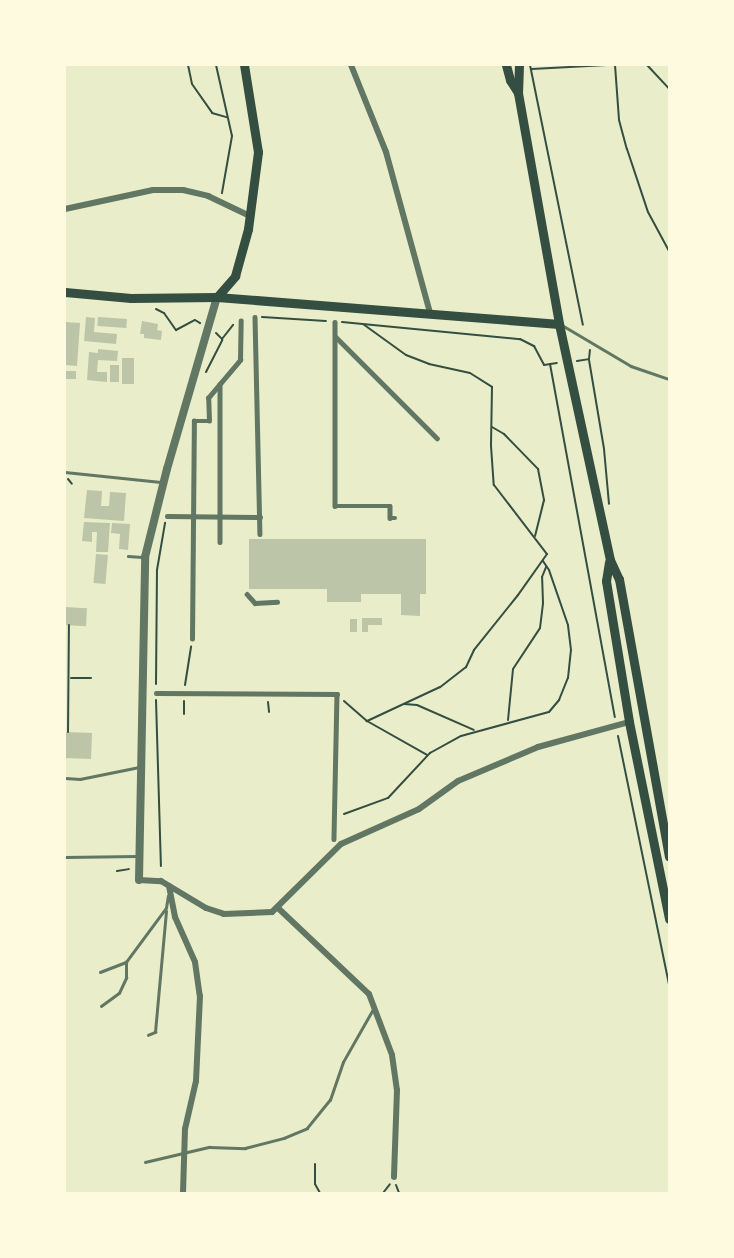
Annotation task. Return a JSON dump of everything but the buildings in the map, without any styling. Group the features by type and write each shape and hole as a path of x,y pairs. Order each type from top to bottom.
{"main road":[{"path":"217,297 235,276 250,216 258,152 244,65"},
{"path":"506,65 510,80 518,93"},
{"path":"520,68 518,93 559,324 610,560 619,579 669,857"},
{"path":"65,292 131,298 217,297 559,324"},
{"path":"610,560 606,581 629,722 669,919"}],"street":[{"path":"351,65 386,152 430,313"},
{"path":"65,209 153,190 183,190 220,201 250,216"},
{"path":"217,297 145,557 139,880 161,881 206,908 224,914 259,914 278,908 341,845 419,809 458,781 538,747 629,722"},
{"path":"255,317 260,534"},
{"path":"192,639 194,421 209,421 208,398 240,360 241,321"},
{"path":"335,322 335,506 390,506 390,518 395,518"},
{"path":"335,337 437,438"},
{"path":"220,383 220,542"},
{"path":"167,516 260,517"},
{"path":"247,594 255,603 277,602"},
{"path":"156,693 337,694 334,839"},
{"path":"169,886 175,917 195,962 200,996 196,1081 185,1129 184,1193"},
{"path":"278,908 369,994 392,1055 397,1090 394,1177"}],"lane":[{"path":"559,324 631,366 669,379"},
{"path":"65,472 164,482"},
{"path":"128,556 145,557"},
{"path":"65,778 80,779 142,766"},
{"path":"65,857 141,855"},
{"path":"148,1035 155,1032 169,886"},
{"path":"100,972 126,962 166,908"},
{"path":"101,1006 119,993 125,978 126,962"},
{"path":"145,1162 209,1147 245,1148 284,1138 307,1128 330,1100 331,1088 343,1062 374,1008"}],"path":[{"path":"188,65 192,84 212,113 227,117"},
{"path":"216,65 232,136 228,172 220,201"},
{"path":"530,65 583,325"},
{"path":"520,68 607,65"},
{"path":"615,65 619,120 627,149 648,212 669,251"},
{"path":"647,65 669,89"},
{"path":"153,308 164,313 176,330 195,320 222,339"},
{"path":"255,317 520,339 534,346 544,365 589,359 590,341"},
{"path":"202,380 222,339 234,324 241,321"},
{"path":"363,324 406,355 429,364 470,373 492,387 494,485 547,554 474,650 466,667 440,687 367,720"},
{"path":"550,364 616,725 669,985"},
{"path":"491,427 504,434 537,470 544,500 535,536"},
{"path":"161,866 156,570 167,516"},
{"path":"337,817 388,798 428,755 475,731 549,712 569,678 571,650 568,625 547,566 542,561"},
{"path":"508,722 513,670 540,628 542,577 547,566"},
{"path":"68,732 69,625"},
{"path":"184,714 184,693 192,639"},
{"path":"70,678 91,678"},
{"path":"268,694 269,712"},
{"path":"337,694 367,720 428,755"},
{"path":"404,704 417,705 475,731"},
{"path":"117,871 140,867"},
{"path":"315,1164 315,1184 320,1193"},
{"path":"383,1193 394,1177"}]}
